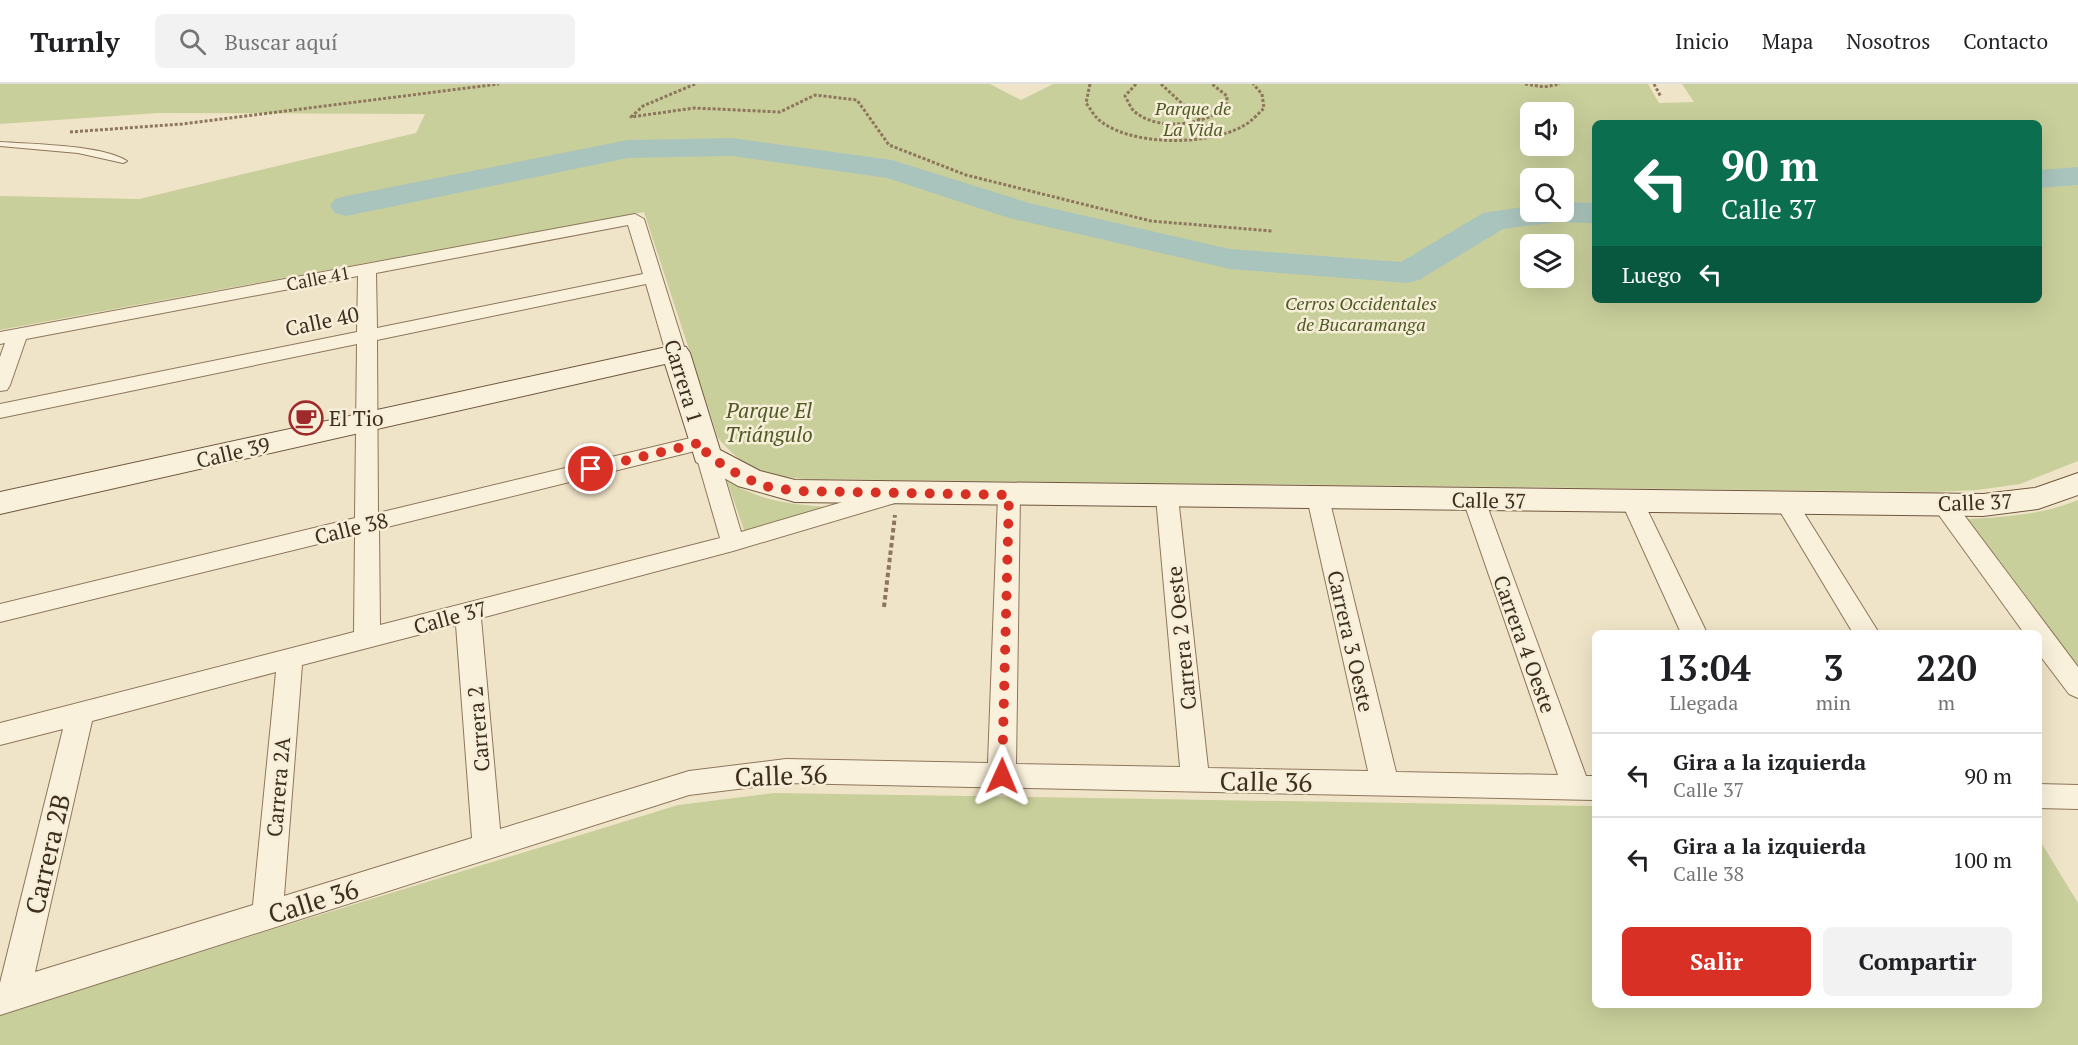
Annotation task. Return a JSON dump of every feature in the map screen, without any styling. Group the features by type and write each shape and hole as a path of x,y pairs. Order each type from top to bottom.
{"street":[{"name":"Calle 41","path":"9,337 635,219"},
{"name":"Carrera 1","path":"635,219 734,543"},
{"path":"367,269 367,639"},
{"name":"Calle 40","path":"0,411 653,277"},
{"path":"0,385 9,337"},
{"name":"Calle 39","path":"0,503 676,353"},
{"name":"Calle 37","path":"705,448 741,476 764,486 795,491 897,494 1944,505 2010,503 2038,498 2078,484"},
{"name":"Calle 38","path":"0,613 367,524 705,448"},
{"name":"Calle 37","path":"0,734 734,543 897,494"},
{"path":"1002,776 1009,495"},
{"name":"Carrera 2 Oeste","path":"1167,497 1195,780"},
{"name":"Carrera 3 Oeste","path":"1318,498 1385,783"},
{"name":"Carrera 4 Oeste","path":"1474,500 1585,787"},
{"path":"1632,501 1693,630"},
{"path":"1786,503 1864,630"},
{"path":"1944,505 2036,630"},
{"name":"Carrera 2","path":"468,612 487,846"},
{"path":"2042,638 2078,687"},
{"name":"Carrera 2A","path":"267,915 290,658"},
{"name":"Carrera 2B","path":"7,997 80,713"},
{"name":"Calle 36","path":"7,997 689,783 730,776 786,771 1585,787"},
{"path":"2042,796 2078,797"}],"lane":[{"path":"0,144 66,148 101,153 123,160"}],"path":[{"path":"68,133 182,124 498,84"},
{"path":"695,84 643,106 631,117 694,108 780,112 814,95 857,100 890,145 966,175 1151,221 1272,231"},
{"path":"1090,84 1085,93 1086,106 1098,119 1119,130 1147,138 1179,141 1219,137 1237,132 1256,121 1264,108 1262,94 1253,84"},
{"path":"1136,84 1125,96 1126,103 1133,111 1159,122 1176,124 1202,122 1222,114 1228,107 1229,99 1224,91 1212,84"},
{"path":"1161,84 1219,137"},
{"path":"1526,84 1544,87 1560,84"},
{"path":"1654,84 1660,97"},
{"path":"884,607 897,494"}],"green space":[{"name":"Cerros Occidentales de Bucaramanga","path":"0,84 990,84 1021,100 1053,84 1648,84 1659,103 1694,102 1682,84 2078,84 2078,461 2020,484 1977,490 1935,492 803,479 776,475 765,473 746,464 718,438 644,212 0,330 0,196 139,199 416,133 425,114 158,113 0,124"},
{"path":"727,481 763,497 827,507 745,533"},
{"path":"2078,500 2078,667 1966,519 2037,512"},
{"path":"774,793 1592,806 1592,1008 2042,1008 2042,844 2078,903 2078,1045 0,1045 0,1013 678,805"}],"waterway":[{"path":"346,206 628,149 732,147 892,169 1020,211 1230,259 1407,273 1494,220 1558,212 1592,213"},
{"path":"2042,179 2078,176"}],"place":[{"name":"El Tio","path":"306,418"}],"route":[{"path":"591,469 703,442 707,455 741,476 764,486 795,491 1009,495 1002,776"}],"park label":[{"name":"Parque de La Vida","path":"1193,118"},
{"name":"Parque El Triángulo","path":"769,422"}]}
